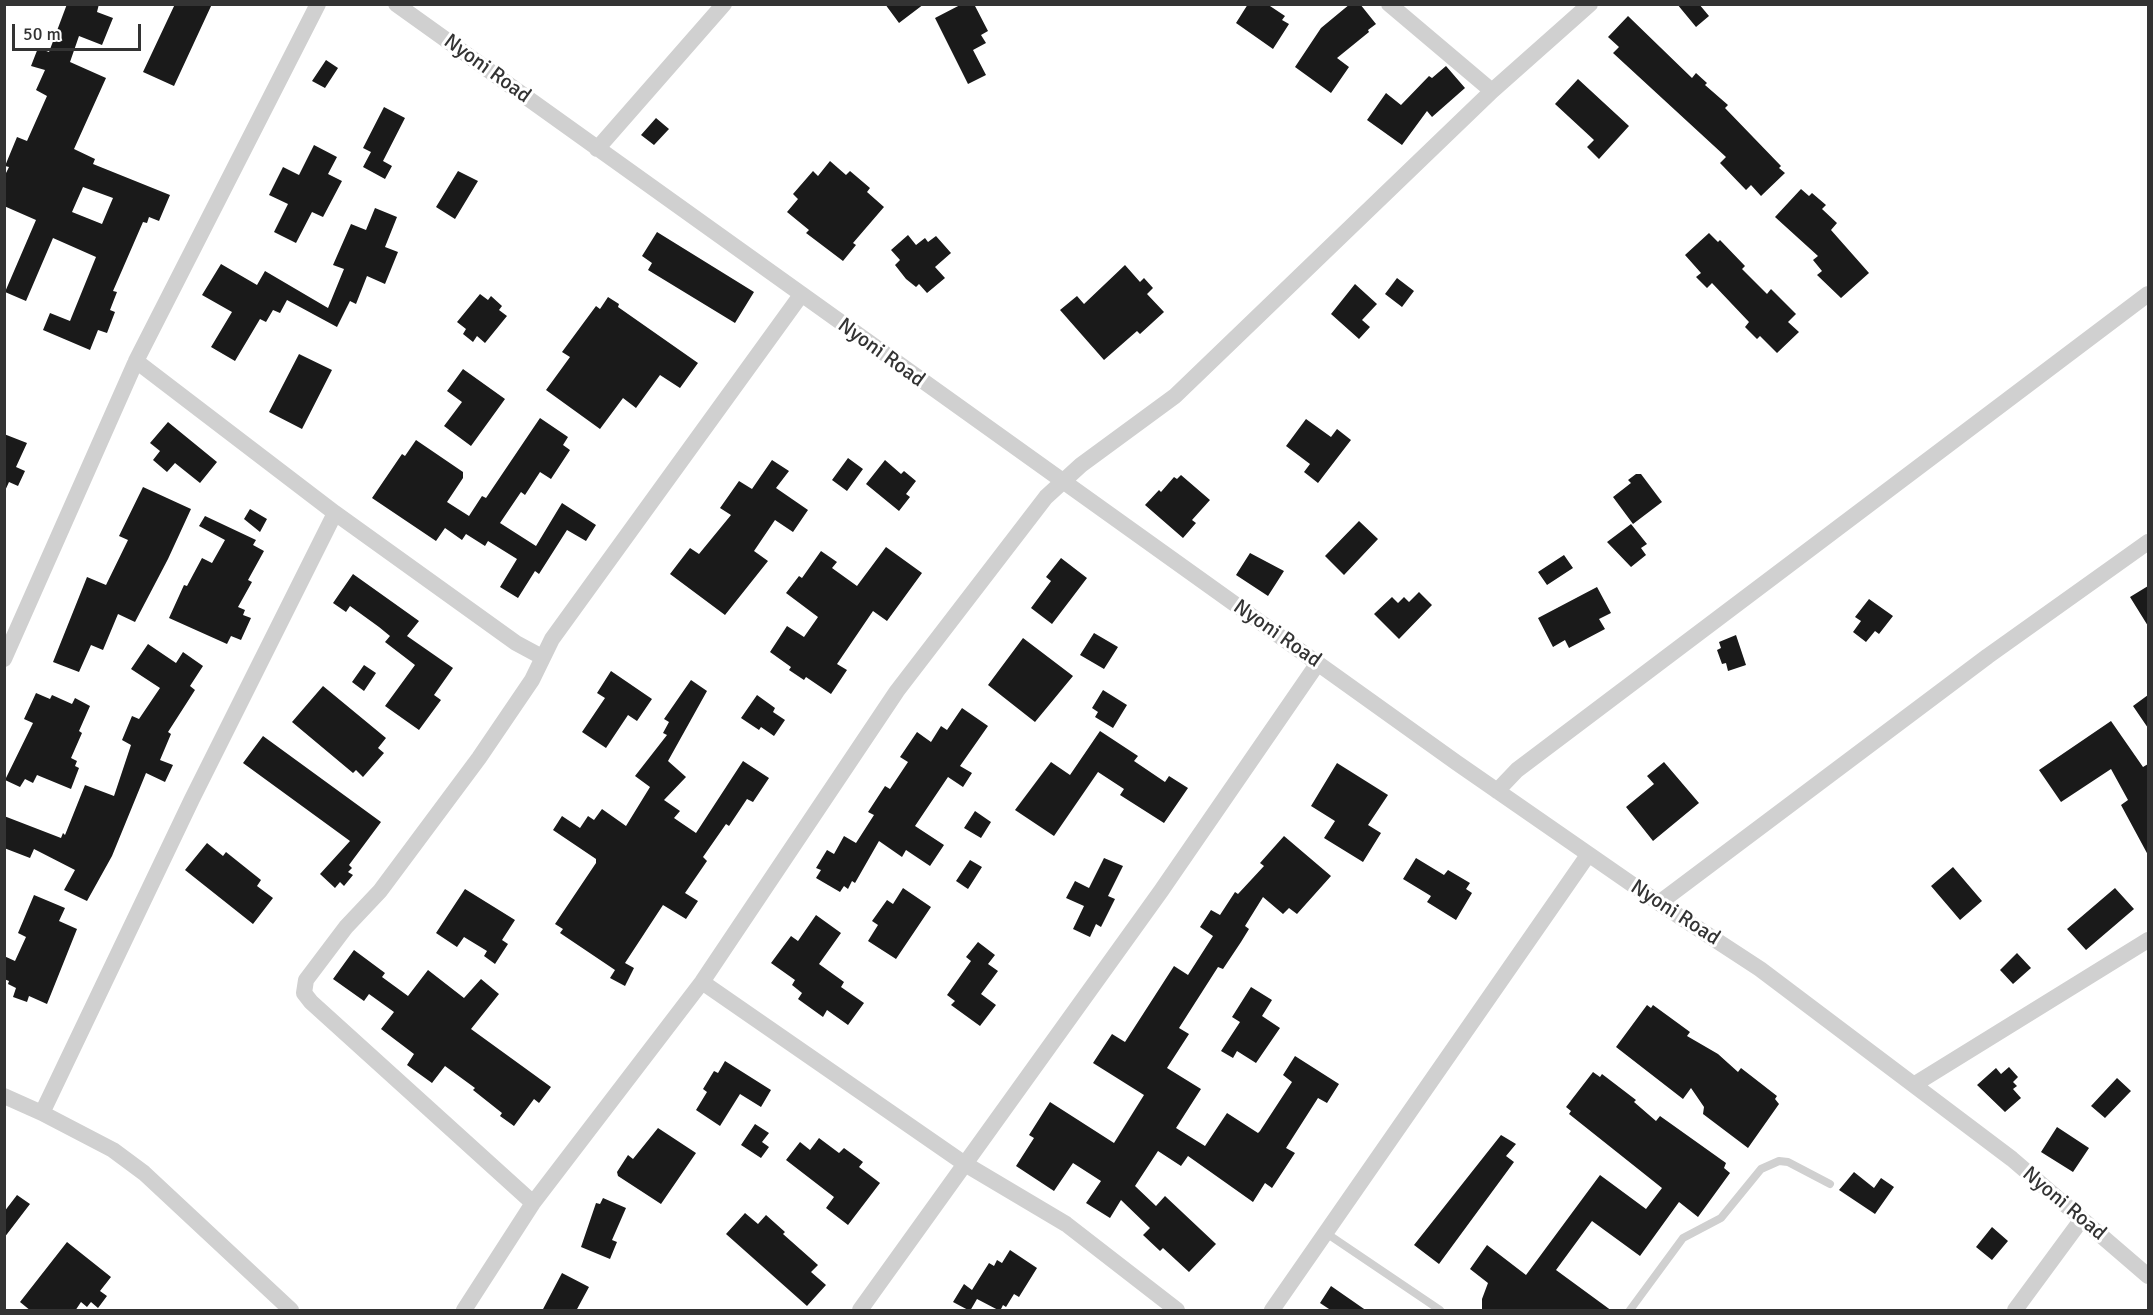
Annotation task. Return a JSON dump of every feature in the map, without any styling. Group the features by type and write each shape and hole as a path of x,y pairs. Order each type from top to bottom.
{"street":[{"path":"4,659 136,361 318,4"},
{"name":"Nyoni Road","path":"396,4 1497,791 1588,855 1760,969 1915,1083 2148,1276"},
{"path":"597,149 724,4"},
{"path":"1389,4 1492,91"},
{"path":"464,1311 533,1203 702,982 897,691 1046,497 1062,481 1175,396 1492,91 1590,4"},
{"path":"1497,791 1517,770 2148,294"},
{"path":"533,1203 304,993 306,980 358,913 380,891 486,748 513,709 564,623 801,295"},
{"path":"136,361 335,513 516,643 542,657"},
{"path":"42,1113 192,799 335,513"},
{"path":"1659,903 1988,656 2148,542"},
{"path":"860,1311 1161,891 1318,663"},
{"path":"1272,1311 1588,855"},
{"path":"1915,1083 2148,940"},
{"path":"702,982 965,1164 1066,1224 1177,1311"},
{"path":"4,1096 113,1150 144,1173 291,1311"},
{"path":"2015,1311 2082,1219"}],"lane":[{"path":"1630,1311 1683,1238 1720,1218 1761,1169 1779,1161 1788,1162 1830,1184"},
{"path":"1326,1233 1440,1311"}],"building":[{"path":"67,4 99,4 97,12 113,18 102,45 79,36 70,62 106,78 74,149 95,159 93,164 170,195 159,221 149,217 147,223 143,222 113,291 117,292 110,310 115,312 107,333 98,330 90,350 43,330 50,313 70,321 96,257 53,238 26,301 5,292 36,220 4,206 4,177 9,167 5,166 17,137 27,141 47,96 36,90 45,70 31,66 38,48 49,52","holes":["83,187 113,198 102,224 72,212"]},
{"path":"175,4 212,4 174,86 143,72"},
{"path":"885,4 924,4 899,23"},
{"path":"962,4 974,4 988,31 981,35 986,43 973,50 986,75 968,84 935,18"},
{"path":"1248,4 1267,4 1285,16 1282,20 1289,24 1273,49 1236,23"},
{"path":"1350,4 1360,4 1376,24 1337,58 1349,67 1331,93 1295,67 1321,28"},
{"path":"1677,4 1699,4 1709,16 1696,27"},
{"path":"1628,16 1692,78 1696,73 1707,83 1705,85 1728,105 1725,108 1781,166 1779,168 1785,173 1761,196 1751,185 1746,190 1720,163 1726,157 1613,53 1619,47 1608,37"},
{"path":"326,60 338,68 325,88 312,81"},
{"path":"1446,66 1465,88 1432,117 1427,111 1402,145 1367,120 1386,93 1401,105 1429,76 1432,78"},
{"path":"1578,79 1629,126 1599,159 1587,147 1594,140 1555,104"},
{"path":"384,107 405,118 383,161 392,166 385,179 363,167 371,152 363,148"},
{"path":"656,118 669,129 654,145 641,135"},
{"path":"314,145 337,157 328,174 342,181 323,217 312,212 296,243 274,232 288,204 269,195 283,167 299,175"},
{"path":"830,161 846,175 850,171 870,188 867,192 884,207 853,243 856,245 843,261 806,233 809,230 787,212 798,199 793,194 813,171 818,176"},
{"path":"458,171 478,181 455,219 436,207"},
{"path":"1801,189 1809,196 1812,193 1826,205 1822,209 1837,223 1831,230 1869,273 1841,298 1817,275 1822,271 1813,260 1818,256 1775,217"},
{"path":"375,208 397,217 385,247 398,252 385,284 367,276 356,304 350,301 337,327 287,300 280,313 273,310 266,322 260,319 235,361 211,347 232,312 202,295 221,264 257,285 265,271 328,308 344,269 333,265 351,224 366,230"},
{"path":"657,232 754,292 735,323 648,270 652,263 642,256"},
{"path":"1709,233 1718,242 1720,240 1745,266 1742,269 1767,294 1771,289 1796,314 1788,322 1799,332 1777,353 1760,336 1757,339 1745,327 1749,322 1712,283 1707,288 1696,277 1701,273 1685,255"},
{"path":"908,235 916,245 925,238 928,242 936,236 951,253 935,267 945,278 927,293 919,284 916,287 906,279 895,265 900,260 891,250"},
{"path":"1125,265 1140,282 1144,278 1153,288 1147,294 1164,312 1140,334 1137,331 1104,360 1060,310 1077,296 1084,304"},
{"path":"1397,278 1414,291 1402,307 1385,294"},
{"path":"1355,284 1377,304 1362,320 1370,327 1359,339 1331,314"},
{"path":"480,294 488,300 491,296 502,306 499,310 507,316 485,343 477,336 473,342 463,334 466,329 457,322"},
{"path":"608,297 619,304 618,307 698,363 680,388 660,375 636,408 623,398 600,429 546,390 570,357 562,352 596,306 600,309"},
{"path":"299,354 332,370 302,429 269,412"},
{"path":"463,369 505,399 471,446 444,426 462,402 447,391"},
{"path":"540,418 568,437 563,445 570,450 551,479 540,472 525,495 521,492 500,523 536,546 562,503 596,525 586,541 567,530 539,574 535,571 518,598 500,587 517,559 488,541 485,546 466,534 462,540 445,528 436,541 372,498 402,454 405,456 416,440 463,472 463,478 447,502 469,516 482,496 486,498"},
{"path":"1306,419 1331,437 1337,429 1351,440 1318,483 1304,472 1310,464 1286,446"},
{"path":"168,422 217,462 200,483 175,463 167,472 153,460 160,451 150,443"},
{"path":"4,434 27,443 16,467 25,471 18,486 9,482 4,493"},
{"path":"848,458 863,469 847,491 832,480"},
{"path":"772,460 789,471 776,488 808,510 793,532 775,520 754,551 768,561 725,615 670,574 690,548 699,554 731,515 720,508 739,481 752,489"},
{"path":"885,460 901,474 904,471 916,481 906,494 910,497 899,511 866,484"},
{"path":"1636,474 1641,474 1662,502 1633,524 1613,497 1631,483 1628,480"},
{"path":"1181,475 1210,500 1192,520 1196,523 1183,538 1145,505 1174,477 1177,479"},
{"path":"143,487 191,509 168,559 135,622 118,614 103,650 91,645 79,672 53,662 87,577 106,585 128,540 119,536"},
{"path":"250,509 267,519 260,532 244,519"},
{"path":"205,516 256,540 253,545 264,551 248,580 252,582 238,607 245,610 243,615 251,618 241,640 231,636 227,644 169,618 184,585 187,586 202,558 212,563 225,540 199,526"},
{"path":"1359,521 1378,539 1344,575 1325,556"},
{"path":"1631,524 1647,544 1641,548 1646,555 1631,567 1607,542"},
{"path":"886,547 922,573 887,621 873,611 837,664 847,670 831,694 806,677 804,680 789,670 791,667 770,652 787,626 804,637 818,617 786,593 799,576 802,578 821,551 837,562 832,568 857,586"},
{"path":"1250,553 1284,571 1268,596 1236,575"},
{"path":"1564,555 1573,568 1547,585 1538,572"},
{"path":"1061,558 1087,578 1052,624 1031,608 1051,581 1046,577"},
{"path":"353,574 419,621 407,636 453,668 434,695 441,700 419,730 385,706 415,665 385,642 390,636 379,627 350,606 346,612 333,603"},
{"path":"2148,586 2148,626 2130,597"},
{"path":"1597,587 1611,613 1599,619 1605,629 1569,648 1565,640 1553,647 1538,618"},
{"path":"1419,592 1432,605 1399,639 1374,614 1392,597 1398,603 1404,597 1409,602"},
{"path":"1869,599 1893,616 1879,634 1875,631 1866,642 1853,632 1861,621 1855,617"},
{"path":"1094,633 1118,647 1104,669 1080,655"},
{"path":"1736,635 1746,665 1728,671 1726,663 1722,664 1717,650 1721,648 1719,642"},
{"path":"1023,638 1073,676 1035,722 988,685"},
{"path":"148,644 176,663 183,652 203,666 190,686 195,690 168,732 171,734 160,760 173,765 165,782 146,773 112,856 87,901 64,890 75,870 34,849 30,858 4,848 4,816 61,838 63,833 65,835 85,785 114,796 131,745 122,740 132,716 139,719 160,688 131,669"},
{"path":"364,665 376,673 364,691 352,682"},
{"path":"611,671 652,699 637,721 628,715 606,748 582,732 605,698 597,693"},
{"path":"691,680 707,691 668,761 686,777 664,800 680,811 674,818 696,833 743,761 769,778 753,802 747,799 729,826 726,824 703,857 707,861 685,893 698,901 686,919 663,905 625,963 634,968 625,986 610,978 615,970 560,933 563,929 555,924 596,863 596,859 553,830 562,816 580,828 588,816 594,820 602,809 626,826 650,787 635,776 667,735 663,733 669,722 664,719"},
{"path":"323,686 386,738 378,748 384,753 363,777 356,770 353,773 292,722"},
{"path":"1103,690 1127,705 1113,728 1095,717 1098,712 1092,708"},
{"path":"36,693 50,699 52,695 72,704 75,698 90,706 71,758 77,761 75,766 79,768 71,789 37,775 33,783 25,779 20,787 5,780 33,723 24,719"},
{"path":"757,695 775,708 773,712 785,720 774,736 761,727 759,730 741,718"},
{"path":"2148,695 2148,728 2133,706"},
{"path":"962,708 988,726 960,766 972,773 963,787 948,777 915,826 944,845 930,866 906,850 902,857 879,841 855,883 852,881 848,889 844,886 840,892 816,878 821,870 816,868 827,850 834,854 844,836 856,843 874,815 868,812 885,786 890,789 908,762 900,757 917,732 931,742 941,726 947,730"},
{"path":"2111,721 2143,767 2148,764 2148,855 2121,805 2128,800 2111,769 2061,802 2039,770"},
{"path":"1100,731 1138,756 1134,761 1165,782 1169,776 1188,788 1164,823 1120,795 1124,789 1098,772 1054,836 1015,810 1051,762 1070,775"},
{"path":"263,736 381,822 349,865 352,868 348,872 353,875 344,886 340,882 335,888 320,874 350,841 243,763"},
{"path":"1664,762 1699,803 1653,841 1626,807 1654,784 1647,776"},
{"path":"1337,763 1388,795 1368,825 1381,833 1363,862 1324,838 1335,821 1311,806"},
{"path":"975,811 991,822 981,838 964,828"},
{"path":"1284,836 1331,876 1297,914 1289,908 1283,914 1263,897 1245,926 1249,929 1241,942 1223,969 1218,967 1179,1028 1189,1034 1167,1068 1201,1089 1176,1128 1205,1146 1227,1113 1258,1133 1292,1082 1283,1075 1295,1056 1339,1084 1327,1103 1318,1098 1286,1148 1295,1153 1272,1188 1265,1183 1253,1202 1188,1156 1181,1166 1158,1151 1135,1186 1156,1206 1165,1196 1216,1244 1189,1272 1163,1248 1160,1251 1143,1235 1150,1228 1121,1200 1110,1218 1086,1203 1101,1181 1073,1163 1054,1191 1016,1166 1034,1138 1029,1135 1050,1102 1114,1143 1144,1095 1093,1063 1112,1034 1125,1042 1174,966 1188,975 1213,936 1200,927 1211,910 1220,915 1235,892 1238,894 1264,866 1260,863"},
{"path":"207,843 223,856 226,852 261,880 257,886 273,898 253,924 185,870"},
{"path":"1104,858 1123,866 1108,896 1115,899 1101,927 1096,924 1090,937 1073,929 1084,906 1066,898 1075,881 1089,888"},
{"path":"1416,858 1444,875 1448,870 1470,883 1466,889 1472,893 1456,920 1427,902 1431,896 1403,879"},
{"path":"970,860 982,867 968,889 956,881"},
{"path":"1953,867 1982,901 1960,920 1931,886"},
{"path":"903,888 931,907 896,959 868,941 878,925 872,921 887,900 893,904"},
{"path":"2115,888 2134,909 2086,950 2067,929"},
{"path":"465,889 515,920 502,940 508,944 495,964 484,956 487,951 464,937 457,947 436,933"},
{"path":"34,895 65,908 59,921 77,929 47,1004 29,996 27,1002 13,997 16,988 4,979 4,956 15,961 26,937 18,933"},
{"path":"816,915 841,933 819,964 844,982 841,987 864,1003 848,1025 827,1010 823,1017 798,999 802,993 792,985 795,980 771,963 791,936 798,941"},
{"path":"978,942 995,955 988,964 998,971 981,994 996,1005 980,1026 951,1005 955,1001 947,995 971,961 966,957"},
{"path":"354,950 385,973 382,977 408,996 428,970 464,998 481,979 499,994 471,1029 551,1087 539,1103 534,1099 514,1126 500,1116 502,1113 473,1090 475,1088 445,1066 432,1083 407,1065 414,1054 381,1029 394,1012 369,994 364,1001 333,979"},
{"path":"2017,953 2031,968 2013,984 2000,970"},
{"path":"1251,987 1272,1000 1262,1016 1280,1028 1256,1063 1237,1051 1233,1058 1221,1051 1240,1022 1232,1017"},
{"path":"1647,1005 1651,1008 1653,1005 1690,1032 1687,1036 1718,1054 1738,1072 1741,1068 1777,1096 1775,1099 1779,1104 1748,1148 1703,1114 1704,1107 1691,1088 1683,1099 1616,1047"},
{"path":"725,1061 771,1090 761,1107 740,1094 720,1126 696,1110 707,1092 703,1089 714,1071 718,1073"},
{"path":"2009,1067 2018,1077 2013,1082 2017,1086 2013,1089 2021,1098 2005,1112 1977,1085 1996,1068 2001,1074"},
{"path":"1593,1072 1600,1077 1602,1074 1636,1100 1634,1102 1656,1121 1660,1116 1726,1163 1724,1168 1730,1173 1698,1217 1679,1202 1640,1256 1592,1221 1556,1270 1612,1311 1482,1311 1482,1299 1488,1283 1470,1269 1487,1245 1526,1275 1600,1175 1646,1209 1662,1188 1569,1114 1571,1111 1566,1107"},
{"path":"2117,1078 2131,1091 2105,1118 2091,1106"},
{"path":"755,1124 769,1133 762,1142 769,1147 761,1158 741,1145"},
{"path":"2057,1127 2089,1148 2073,1172 2041,1152"},
{"path":"658,1128 696,1153 661,1204 618,1176 617,1172 628,1155 633,1159"},
{"path":"1501,1135 1516,1144 1506,1156 1514,1162 1439,1264 1414,1245"},
{"path":"819,1138 839,1153 844,1148 863,1162 859,1167 880,1183 848,1225 826,1208 834,1197 786,1160 800,1142 810,1150"},
{"path":"1854,1172 1874,1188 1881,1178 1894,1187 1875,1214 1839,1190"},
{"path":"17,1195 30,1204 4,1238 4,1212"},
{"path":"603,1198 626,1208 612,1240 617,1242 610,1259 581,1247 596,1203 600,1204"},
{"path":"745,1213 758,1224 766,1215 785,1232 783,1234 818,1265 811,1272 826,1285 807,1306 726,1234"},
{"path":"1992,1227 2008,1241 1992,1260 1976,1247"},
{"path":"67,1242 111,1277 100,1291 107,1296 98,1308 91,1302 87,1307 81,1302 75,1311 31,1311 20,1302"},
{"path":"1010,1250 1037,1268 1019,1297 1014,1294 1006,1307 1003,1305 1000,1311 977,1299 970,1311 953,1302 964,1284 972,1290 989,1263 994,1266 997,1260 1002,1263"},
{"path":"562,1273 589,1287 576,1311 542,1311"},
{"path":"1331,1286 1367,1311 1332,1311 1320,1303"}]}
